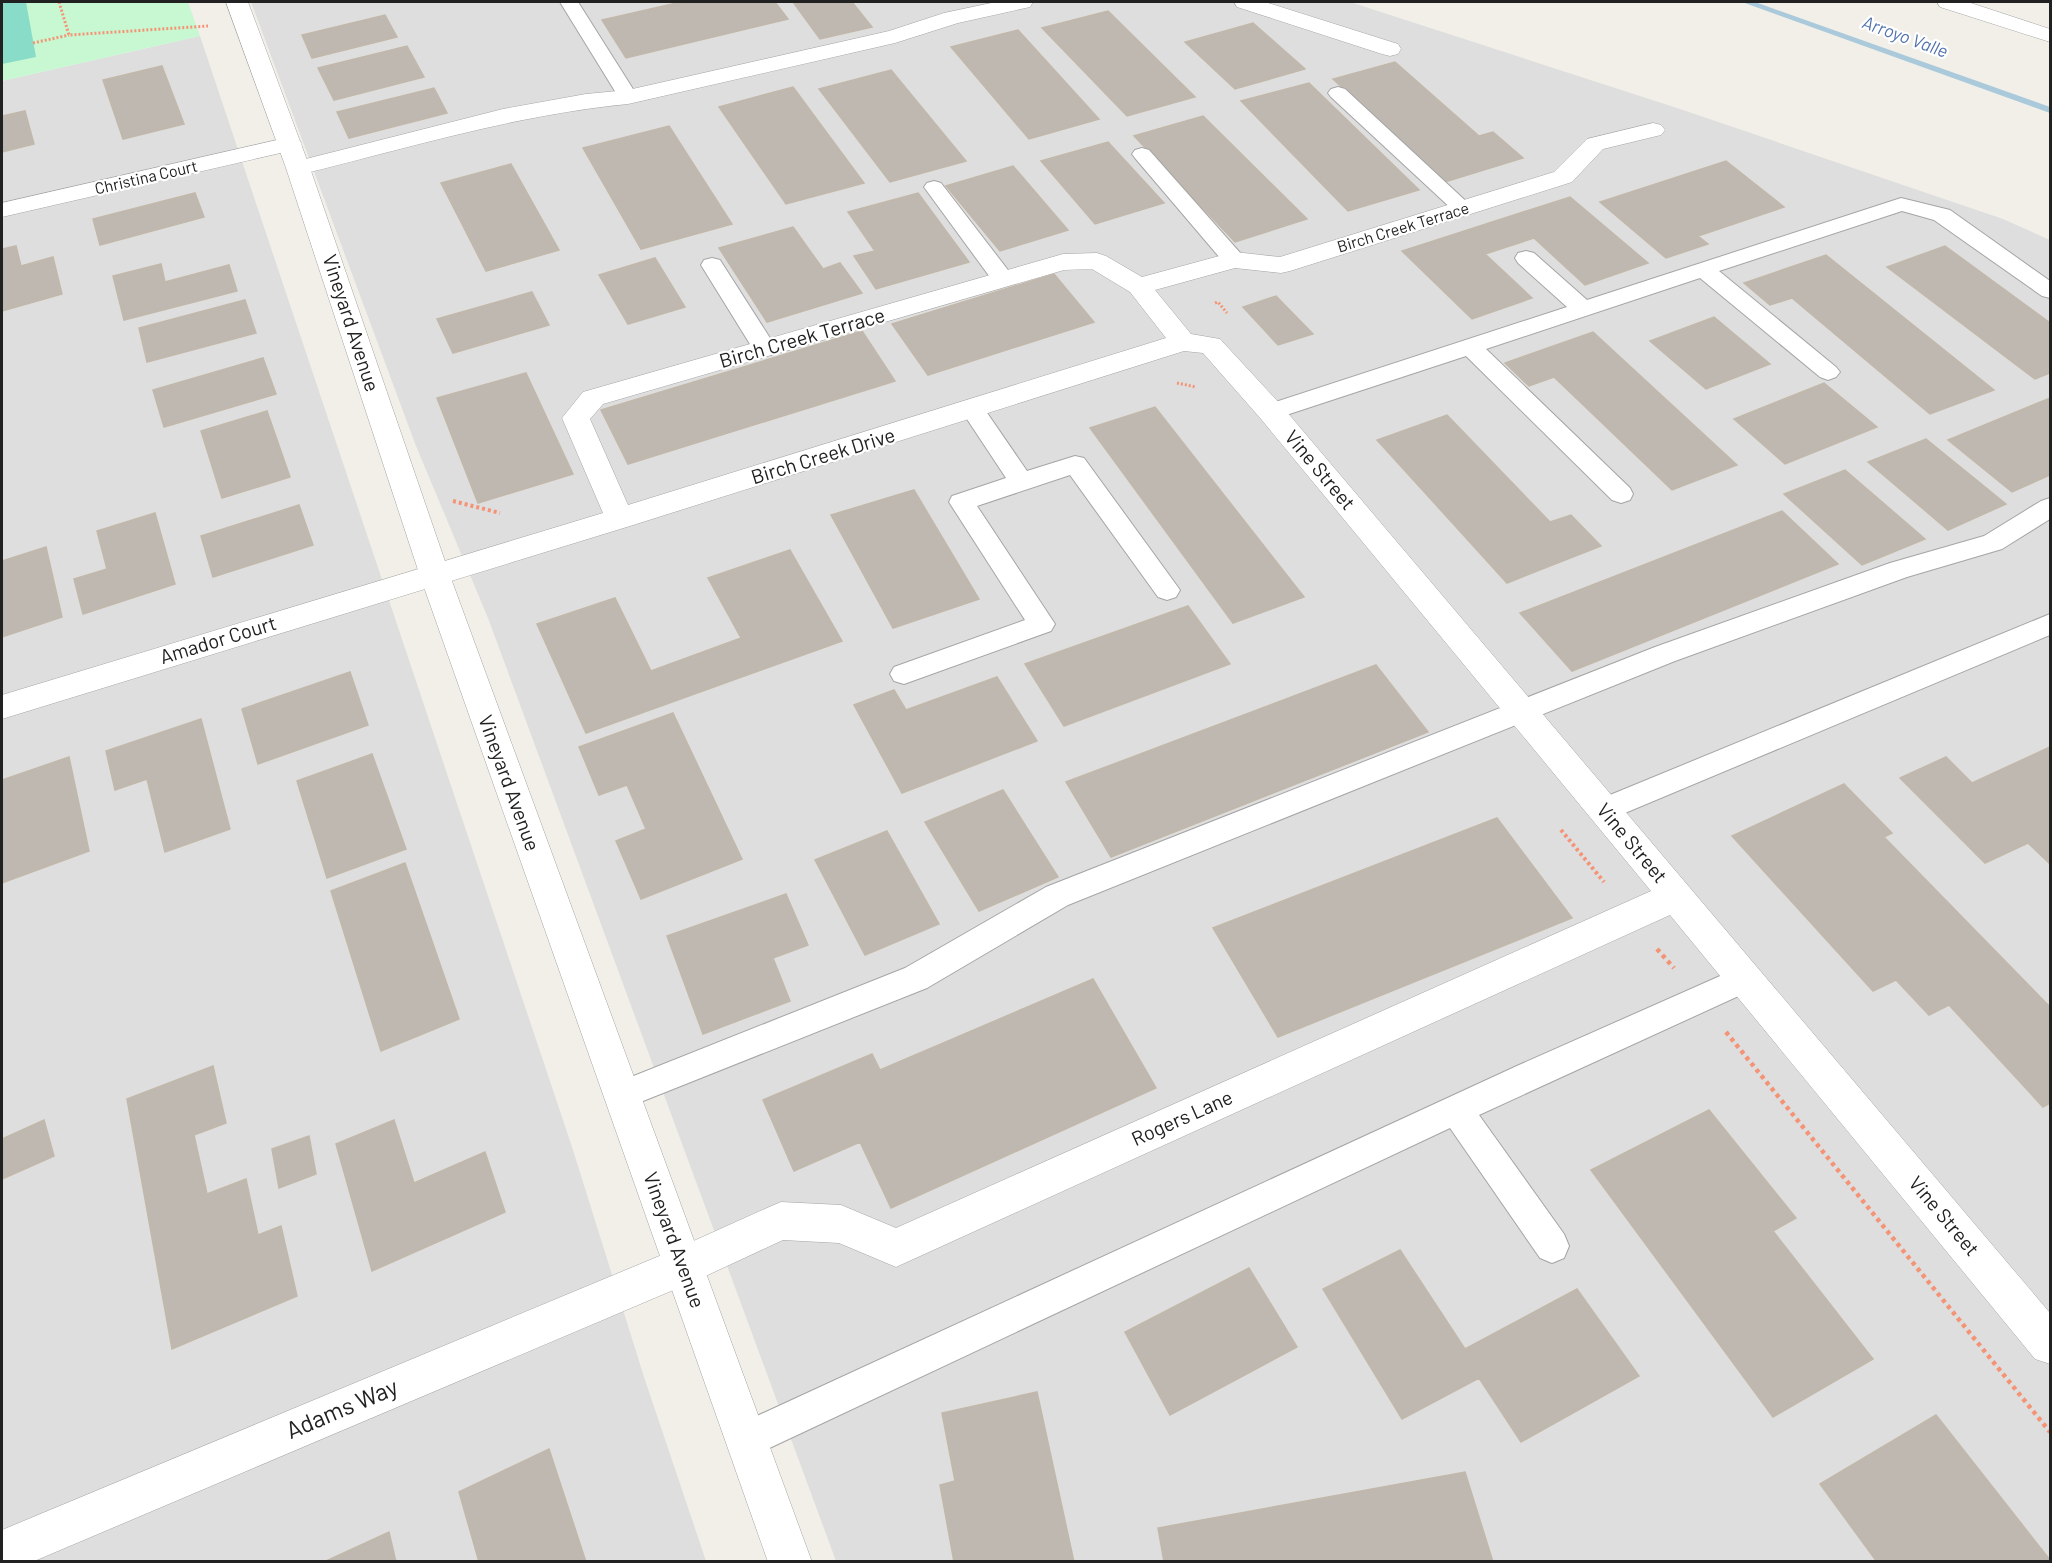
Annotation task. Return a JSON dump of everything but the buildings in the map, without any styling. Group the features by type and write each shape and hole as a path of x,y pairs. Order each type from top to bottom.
{"street":[{"path":"297,165 488,120 586,100 628,97 895,36 952,18 1022,2"},
{"path":"1245,2 1390,49"},
{"path":"1948,2 1978,6 2050,36"},
{"name":"Vineyard Avenue","path":"241,12 297,165 434,573 790,1562"},
{"path":"494,141 604,108 628,97"},
{"name":"Birch Creek Terrace","path":"1139,286 1234,260 1281,265 1563,177 1595,144 1653,130"},
{"path":"297,165 429,157"},
{"name":"Christina Court","path":"2,210 297,165"},
{"name":"Birch Creek Terrace","path":"620,519 576,418 593,398 1063,262 1097,261 1139,286 1197,344"},
{"name":"Birch Creek Drive","path":"434,573 1197,344"},
{"name":"Vine Street","path":"1197,344 1271,412 2050,1344"},
{"name":"Amador Court","path":"2,707 434,573"},
{"name":"Rogers Lane","path":"683,1266 781,1221 841,1224 896,1248 1676,896"},
{"name":"Adams Way","path":"2,1552 683,1266"}],"lane":[{"path":"569,2 628,97"},
{"path":"1338,93 1462,208"},
{"path":"1142,154 1234,260"},
{"path":"933,187 1003,279"},
{"path":"1271,412 1901,204 1942,215 2050,291"},
{"path":"1526,258 1583,309"},
{"path":"712,265 765,349"},
{"path":"1703,269 1828,372"},
{"path":"1470,346 1621,495"},
{"path":"973,410 1022,482"},
{"path":"904,674 1042,624 961,502 1075,464 1167,590"},
{"path":"622,1095 916,978 1057,896 1665,654 1887,574 1993,543 2050,507"},
{"path":"1603,810 2050,624"},
{"path":"746,1440 1745,978"},
{"path":"1456,1110 1552,1246"}],"path":[{"path":"59,2 69,34"},
{"path":"33,43 69,34 241,12"}],"shaded area":[{"path":"251,2 1350,2 1677,108 2003,219 2050,240 2050,1561 836,1561 488,618 416,446"},
{"path":"200,36 572,1147 645,1380 706,1561 2,1561 2,81"}],"green space":[{"path":"2,2 188,2 200,36 2,81"},
{"path":"2,2 26,2 36,57 2,64"}],"waterway":[{"name":"Arroyo Valle","path":"1747,2 2050,110"}]}
